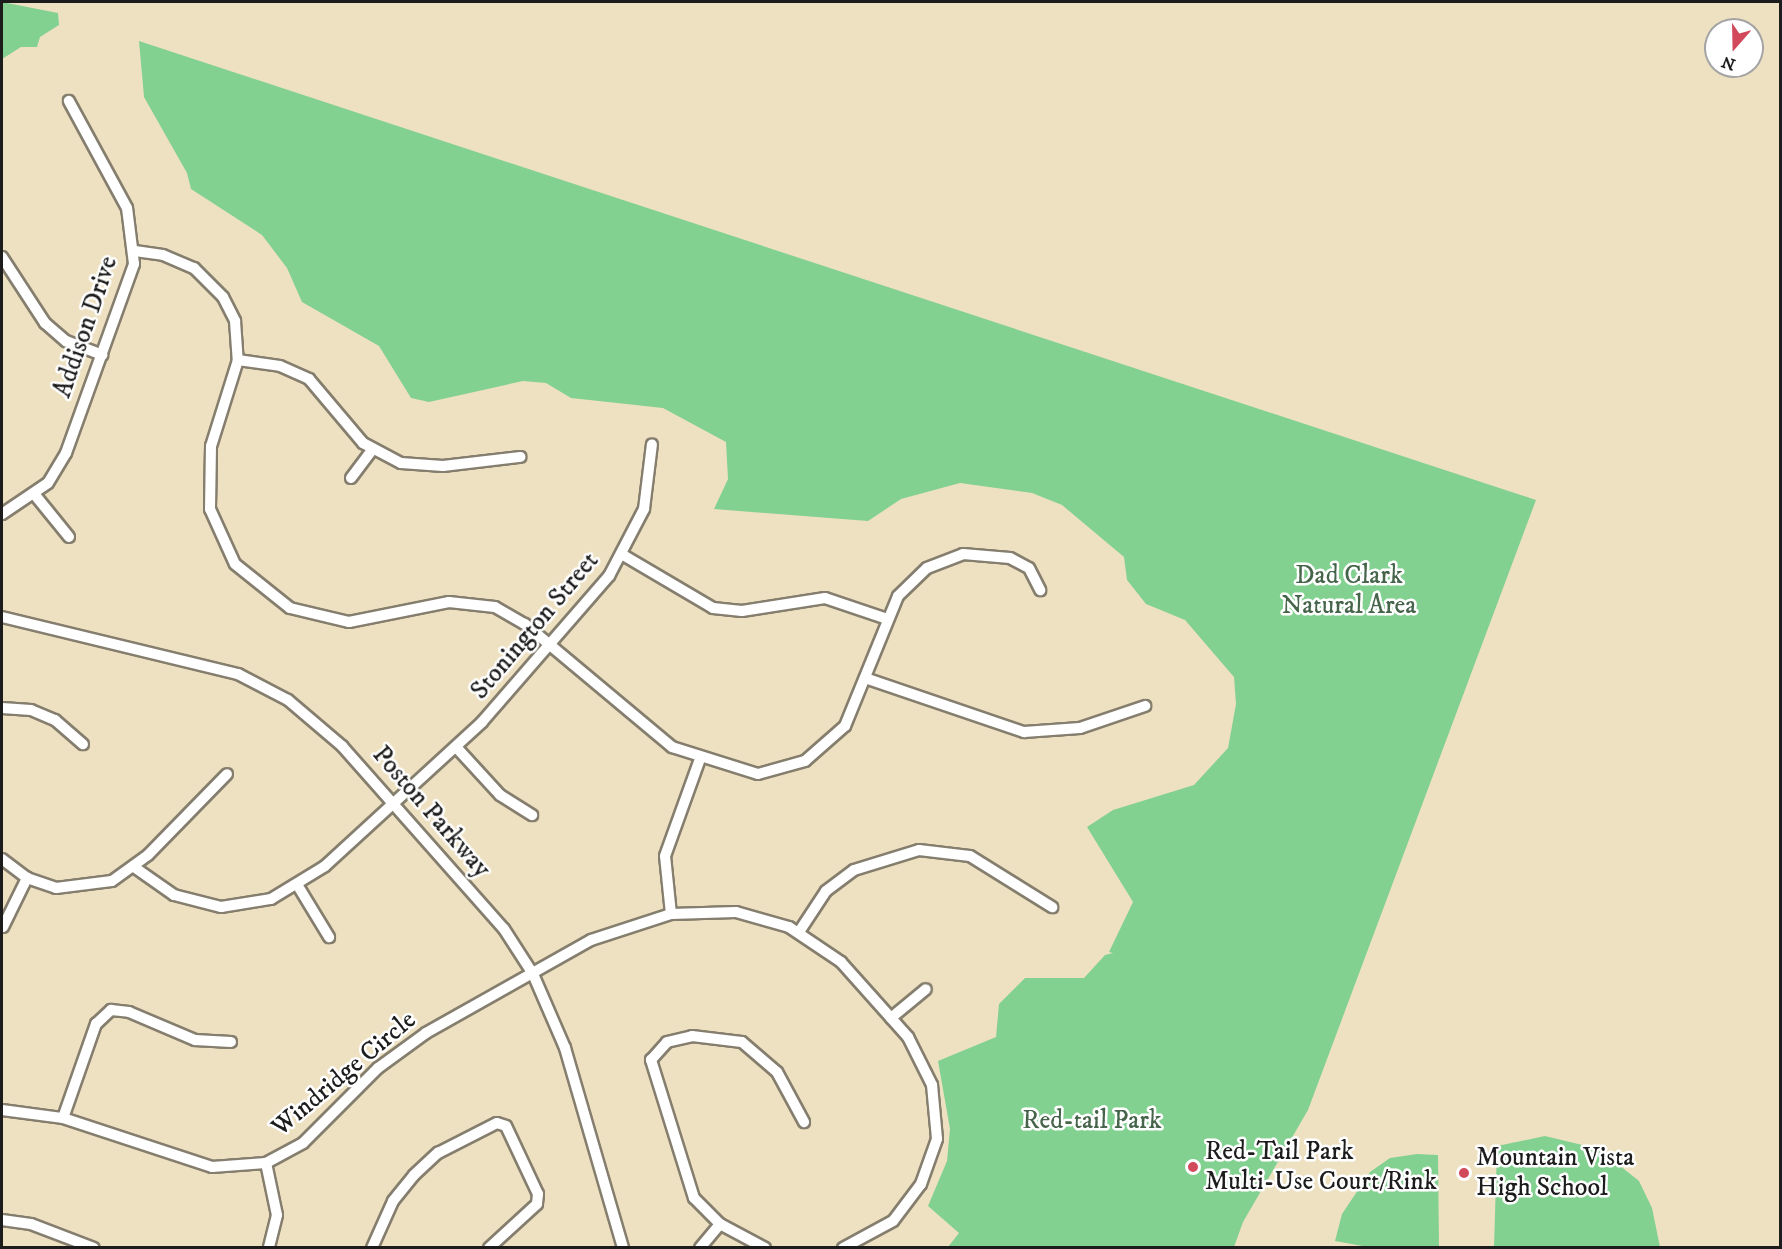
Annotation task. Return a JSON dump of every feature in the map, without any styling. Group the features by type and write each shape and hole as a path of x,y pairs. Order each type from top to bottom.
{"street":[{"name":"Addison Drive","path":"2,514 35,495 66,453 102,355 135,251 127,208 69,101"},
{"path":"135,251 179,260 210,282 235,321 238,360 211,446 208,484 220,538 251,582 290,608 337,621 370,620 449,602 480,603 510,614 650,733 700,759 758,774 805,761 845,726 866,678 887,619 912,579 963,554 1023,563 1034,573 1040,590"},
{"path":"2,256 45,323 66,341 102,355"},
{"path":"238,360 280,366 309,379 372,450 421,466 520,457"},
{"name":"Stonington Street","path":"134,867 174,895 206,905 256,904 298,886 456,747 549,645 624,555 644,509 652,444"},
{"path":"351,478 372,450"},
{"path":"35,495 69,537"},
{"path":"624,555 713,608 742,611 825,598 887,619"},
{"name":"Poston Parkway","path":"2,618 238,674 316,721 504,929 533,974 565,1048 623,1248"},
{"path":"866,678 1023,732 1059,732 1145,705"},
{"path":"2,708 32,710 55,720 83,744"},
{"path":"456,747 505,799 532,815"},
{"path":"671,914 665,855 700,759"},
{"path":"2,859 27,878 56,888 85,889 134,867 227,774"},
{"path":"799,932 826,891 854,870 920,850 977,859 1052,907"},
{"path":"3,927 27,878"},
{"path":"298,886 329,937"},
{"name":"Windridge Circle","path":"2,1110 63,1118 212,1167 266,1163 303,1143 371,1075 426,1033 601,935 671,914 736,912 799,932 841,963 891,1018 919,1054 932,1085 937,1139 929,1168 904,1209 882,1229 843,1248"},
{"path":"891,1018 926,989"},
{"path":"63,1118 96,1024 111,1010 129,1012 195,1040 231,1042"},
{"path":"765,1248 720,1224 694,1198 681,1170 650,1071 657,1050 667,1042 710,1035 742,1042 777,1072 804,1122"},
{"path":"372,1248 393,1201 414,1175 438,1153 497,1123 506,1126 538,1194 537,1204 489,1248"},
{"path":"266,1163 277,1215 269,1248"},
{"path":"2,1220 31,1224 94,1248"},
{"path":"700,1248 720,1224"}],"green space":[{"path":"2,2 58,13 59,25 40,37 37,47 21,47 2,59"},
{"name":"Dad Clark Natural Area","path":"139,41 1536,500 1308,1110 1243,1222 1234,1247 948,1247 959,1233 928,1206 947,1161 950,1129 938,1061 996,1037 999,1004 1025,978 1084,978 1105,955 1113,953 1109,952 1133,902 1087,827 1113,810 1194,785 1228,748 1236,704 1234,677 1185,620 1146,604 1127,580 1124,557 1062,505 1032,493 960,483 901,499 868,521 714,509 728,479 726,442 663,408 571,398 546,383 523,381 429,402 411,398 379,346 302,302 287,268 262,235 191,189 187,173 144,97"},
{"path":"1545,1136 1599,1149 1639,1181 1652,1208 1660,1247 1494,1247 1497,1146"},
{"path":"1417,1154 1438,1155 1439,1246 1368,1247 1335,1241 1342,1214 1370,1172 1390,1158"}],"place":[{"name":"Red-Tail Park Multi-Use Court/Rink","path":"1193,1167"},
{"name":"Mountain Vista High School","path":"1464,1173"}],"park label":[{"name":"Red-tail Park","path":"1092,1121"}]}
